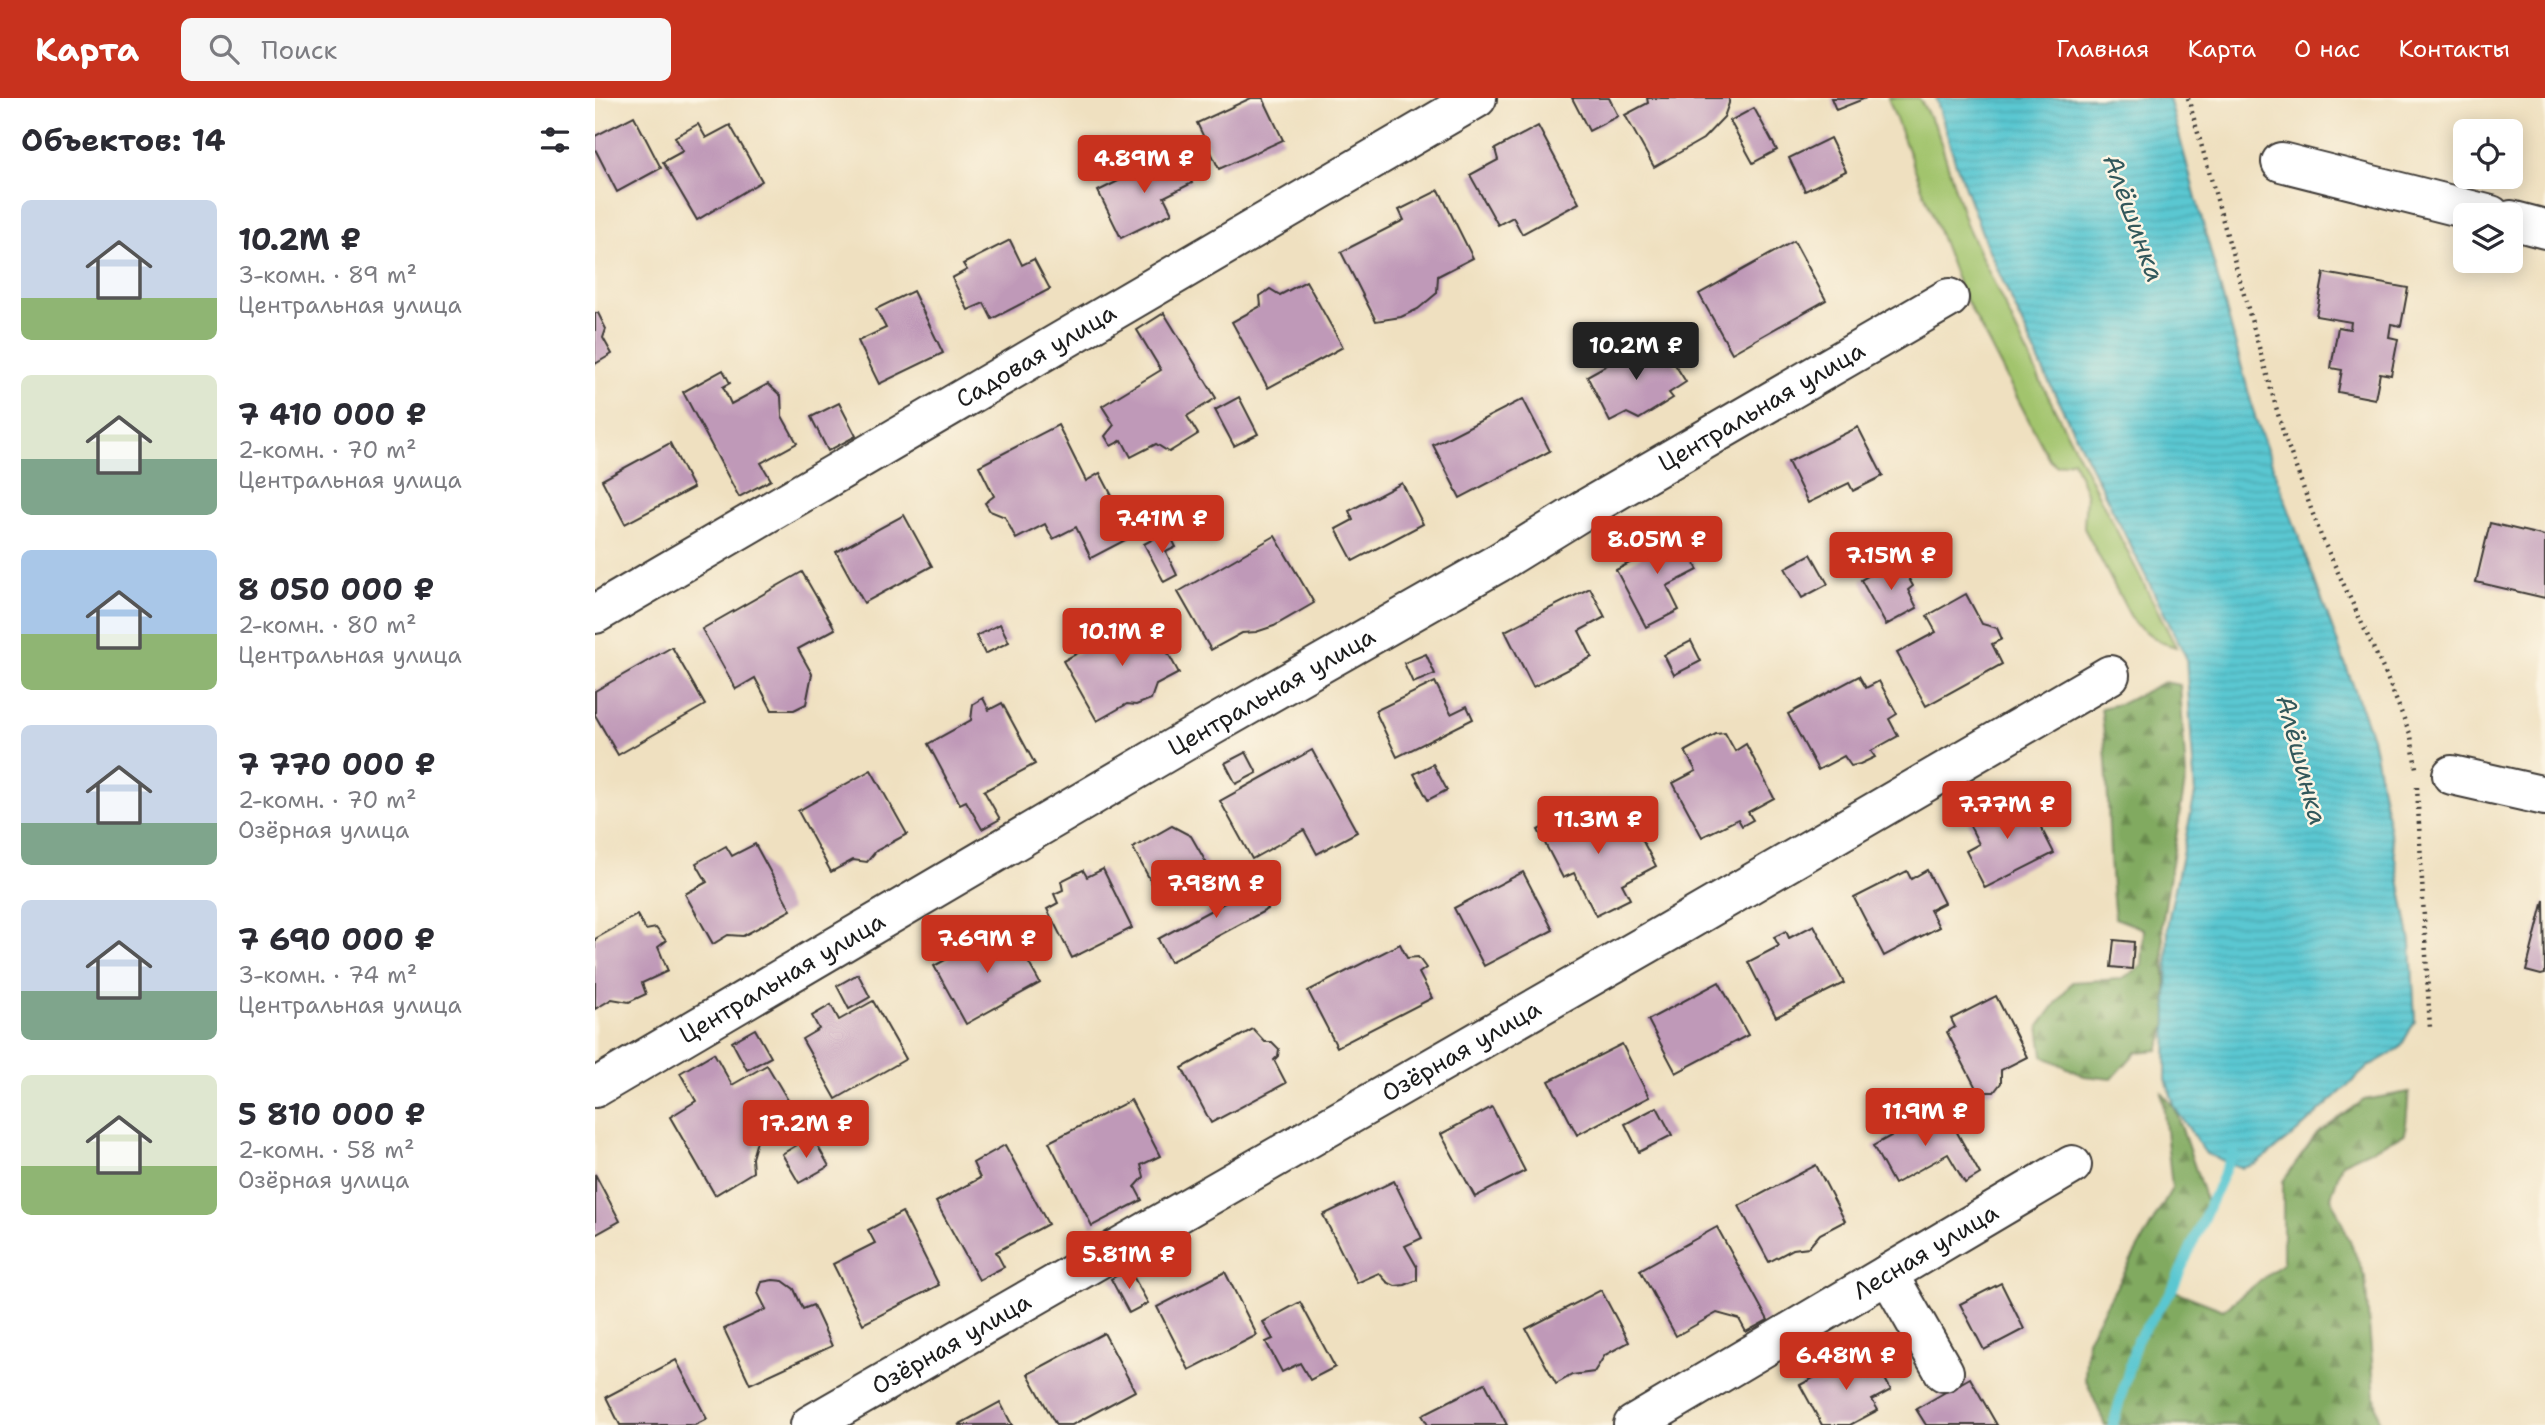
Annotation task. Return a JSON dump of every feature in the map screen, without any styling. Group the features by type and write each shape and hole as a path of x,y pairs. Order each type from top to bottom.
{"street":[{"name":"Садовая улица","path":"595,614 1476,98"},
{"path":"2281,163 2453,206"},
{"path":"2523,223 2545,229"},
{"name":"Центральная улица","path":"595,1088 1948,298"},
{"name":"Озёрная улица","path":"810,1425 2110,675"},
{"path":"2429,776 2545,796"},
{"name":"Лесная улица","path":"1633,1425 2072,1166"},
{"path":"1888,1274 1944,1372"}],"path":[{"path":"2188,98 2284,435 2321,536 2386,675 2429,776 2430,1029"}],"green space":[{"path":"1888,98 1919,98 1937,130 1966,224 2041,382 2176,647 2160,642 2134,623 2084,528 2086,493 2073,460 2056,465 2049,459 1960,288"},
{"path":"2164,682 2180,685 2186,776 2162,925 2168,1022 2158,1050 2136,1052 2112,1079 2084,1076 2043,1056 2039,1026 2072,982 2121,979 2142,966 2144,929 2115,918 2101,708 2123,703"},
{"path":"2409,1092 2405,1134 2342,1163 2331,1197 2365,1277 2375,1397 2380,1425 2105,1425 2085,1378 2087,1339 2172,1188 2162,1093 2175,1108 2207,1203 2172,1290 2223,1310 2283,1263 2283,1181 2317,1134 2364,1100"}],"water":[{"path":"1936,98 2169,98 2256,420 2372,737 2411,942 2415,1021 2400,1048 2368,1067 2295,1134 2256,1164 2242,1168 2206,1154 2175,1108 2166,1079 2168,921 2195,794 2186,657 2044,372 1987,246 1955,161"}],"building":[{"path":"1251,98 1263,98 1283,140 1219,169 1197,123"},
{"path":"1572,98 1609,98 1618,116 1589,131"},
{"path":"1647,98 1729,98 1729,103 1724,117 1703,139 1654,167 1625,115 1648,103"},
{"path":"1831,98 1866,98 1836,110"},
{"path":"1754,108 1777,150 1753,163 1730,121"},
{"path":"634,116 661,168 617,192 595,149 595,136"},
{"path":"698,124 706,138 730,125 762,181 697,220 663,162 683,151 675,137"},
{"path":"1538,126 1579,203 1522,234 1513,217 1498,225 1470,175 1498,160 1495,149"},
{"path":"1830,138 1846,171 1805,191 1789,158"},
{"path":"1177,152 1192,183 1164,197 1172,213 1121,238 1098,191"},
{"path":"1439,190 1473,258 1438,276 1437,293 1418,309 1401,317 1376,321 1341,252 1404,220 1399,210"},
{"path":"1010,240 1022,265 1034,259 1050,289 992,319 984,303 968,310 952,278 967,270 963,264"},
{"path":"1794,241 1826,300 1732,353 1699,294"},
{"path":"2324,273 2408,288 2401,326 2391,324 2389,337 2398,339 2391,375 2380,373 2375,399 2338,392 2342,370 2331,368 2338,327 2350,329 2351,322 2316,316"},
{"path":"1306,281 1343,347 1268,388 1232,322 1261,306 1260,296 1270,289 1280,295"},
{"path":"913,291 943,353 879,384 858,341 886,328 876,309"},
{"path":"595,313 598,313 606,329 603,338 612,354 595,364"},
{"path":"1164,313 1216,398 1187,416 1198,434 1169,452 1156,444 1131,457 1122,440 1111,446 1105,436 1114,425 1102,406 1161,370 1137,330"},
{"path":"1650,343 1664,347 1686,382 1669,393 1673,398 1639,419 1627,413 1610,422 1587,376 1607,365 1611,355"},
{"path":"723,370 730,383 723,387 731,404 768,384 781,396 782,416 797,443 761,463 771,480 739,497 683,392"},
{"path":"1239,397 1258,434 1234,446 1215,410"},
{"path":"1523,399 1550,451 1460,498 1433,445"},
{"path":"839,403 856,436 828,451 811,417"},
{"path":"1058,425 1086,481 1100,473 1133,536 1091,558 1076,527 1053,539 1045,524 1016,539 1005,517 990,511 985,503 994,496 979,466"},
{"path":"1858,427 1883,476 1853,491 1849,483 1808,503 1788,462"},
{"path":"670,443 693,488 625,524 602,480"},
{"path":"1402,483 1423,524 1353,561 1336,529 1353,520 1349,511"},
{"path":"904,515 932,566 864,603 836,552"},
{"path":"2490,523 2545,536 2545,598 2476,582"},
{"path":"1168,531 1176,547 1166,552 1177,575 1164,582 1144,544"},
{"path":"1678,531 1698,570 1667,586 1679,610 1646,627 1616,570 1641,557 1633,544 1648,536 1652,544"},
{"path":"1275,536 1314,603 1274,626 1242,633 1211,650 1178,592"},
{"path":"1811,554 1828,584 1802,598 1785,568"},
{"path":"1898,559 1913,586 1908,590 1917,608 1886,625 1861,580"},
{"path":"802,572 835,629 798,649 812,674 806,704 794,710 772,710 755,678 736,689 702,629"},
{"path":"1590,588 1605,617 1579,631 1592,657 1533,687 1505,631"},
{"path":"1966,594 1982,624 1997,628 2002,639 1992,644 2002,664 1926,706 1897,653 1936,632 1927,616"},
{"path":"1147,615 1179,673 1156,685 1151,699 1136,705 1127,704 1097,721 1063,661"},
{"path":"1000,624 1009,642 985,654 976,636"},
{"path":"1691,641 1701,661 1674,675 1664,655"},
{"path":"672,647 705,705 618,755 595,715 595,691"},
{"path":"1426,654 1435,674 1413,683 1404,663"},
{"path":"1859,676 1866,688 1879,681 1897,714 1889,719 1898,736 1871,751 1875,757 1860,764 1851,766 1844,756 1818,770 1788,714"},
{"path":"1435,682 1451,714 1467,706 1473,719 1397,757 1375,711"},
{"path":"983,698 989,710 1002,703 1035,764 984,791 1000,819 982,829 966,801 960,804 928,744 971,720 973,704"},
{"path":"1725,733 1735,751 1746,744 1774,798 1748,812 1753,820 1742,826 1738,819 1702,837 1673,783 1696,771 1685,751 1716,734"},
{"path":"1312,750 1357,832 1317,854 1304,830 1252,859 1220,801"},
{"path":"1246,752 1257,773 1236,784 1225,763"},
{"path":"1433,764 1447,790 1428,800 1414,774"},
{"path":"871,770 907,834 876,851 867,862 853,860 831,872 798,811"},
{"path":"2024,794 2054,853 1985,888 1966,851 1979,844 1968,822"},
{"path":"1583,806 1596,831 1628,813 1656,866 1622,884 1630,899 1596,916 1574,873 1563,878 1538,830"},
{"path":"1172,826 1191,836 1214,876 1183,892 1178,882 1157,893 1133,848"},
{"path":"755,844 791,910 743,936 728,935 713,944 685,894 707,882 696,863 726,846 732,856"},
{"path":"1103,869 1132,928 1072,958 1047,909 1058,903 1054,894 1063,890 1061,881 1083,870 1087,877"},
{"path":"1927,870 1944,903 1930,910 1939,927 1884,956 1854,898 1907,871 1911,879"},
{"path":"1523,872 1553,930 1484,966 1454,908"},
{"path":"1249,876 1268,909 1170,962 1158,939 1228,901 1223,891"},
{"path":"2544,900 2545,974 2541,975 2526,971"},
{"path":"637,915 646,930 656,928 666,941 658,947 668,971 642,983 646,994 629,1002 612,999 595,1009 595,939"},
{"path":"1814,925 1844,983 1776,1017 1748,962 1779,946 1774,937 1786,931 1789,938"},
{"path":"1008,926 1040,983 966,1024 934,966"},
{"path":"2114,940 2134,942 2132,969 2111,967"},
{"path":"1400,944 1407,958 1418,957 1426,968 1419,973 1432,998 1337,1047 1308,991"},
{"path":"858,974 870,997 849,1009 837,986"},
{"path":"1719,982 1748,1035 1676,1073 1648,1020"},
{"path":"1996,996 2027,1057 2001,1070 2001,1083 1994,1092 1978,1092 1947,1032 1955,1027 1951,1019"},
{"path":"873,1001 906,1059 836,1099 802,1039 819,1029 812,1016 831,1005 839,1020"},
{"path":"755,1029 771,1057 747,1070 732,1042"},
{"path":"1253,1029 1265,1042 1272,1042 1279,1049 1274,1060 1286,1083 1211,1123 1182,1068"},
{"path":"1622,1044 1649,1097 1577,1135 1549,1081"},
{"path":"714,1053 732,1085 767,1065 798,1117 757,1141 752,1158 753,1172 715,1195 670,1117 696,1101 680,1073"},
{"path":"1131,1100 1160,1156 1141,1165 1144,1177 1135,1187 1142,1200 1092,1226 1049,1142"},
{"path":"1492,1107 1525,1171 1475,1197 1441,1134"},
{"path":"1657,1107 1672,1135 1639,1152 1625,1124"},
{"path":"1943,1107 1980,1174 1965,1183 1948,1154 1894,1184 1873,1146"},
{"path":"812,1136 829,1166 799,1183 782,1154"},
{"path":"1005,1145 1048,1224 996,1252 1004,1267 979,1280 936,1202 980,1178 973,1163"},
{"path":"1816,1165 1845,1221 1820,1234 1809,1247 1793,1249 1769,1262 1739,1206"},
{"path":"595,1174 620,1221 595,1235"},
{"path":"1394,1181 1422,1238 1405,1246 1417,1267 1417,1280 1395,1286 1379,1273 1357,1283 1323,1215"},
{"path":"902,1212 939,1285 863,1324 833,1264 875,1243 868,1230"},
{"path":"1717,1227 1768,1320 1746,1332 1739,1319 1717,1313 1676,1336 1640,1270"},
{"path":"1129,1269 1148,1303 1129,1313 1111,1279"},
{"path":"1225,1272 1257,1335 1189,1370 1157,1307"},
{"path":"783,1281 794,1289 803,1309 813,1305 832,1346 750,1384 724,1329 766,1309 758,1293 762,1282"},
{"path":"2001,1283 2024,1329 1984,1350 1960,1304"},
{"path":"1601,1290 1629,1342 1605,1355 1594,1372 1572,1375 1556,1384 1526,1329"},
{"path":"1300,1302 1335,1367 1310,1380 1300,1363 1282,1372 1266,1342 1273,1339 1263,1322"},
{"path":"1104,1333 1135,1391 1072,1425 1056,1425 1028,1374"},
{"path":"1872,1355 1891,1390 1872,1400 1878,1410 1850,1425 1822,1425 1800,1385 1851,1358 1855,1365"},
{"path":"676,1360 707,1419 695,1425 620,1425 606,1397"},
{"path":"1970,1378 1997,1425 1926,1425 1916,1409"},
{"path":"1485,1383 1507,1425 1428,1425 1422,1415"},
{"path":"1000,1402 1012,1425 958,1425"}],"waterway":[{"name":"Алёшинка","path":"2113,1425 2137,1340 2172,1290 2233,1152"}]}
